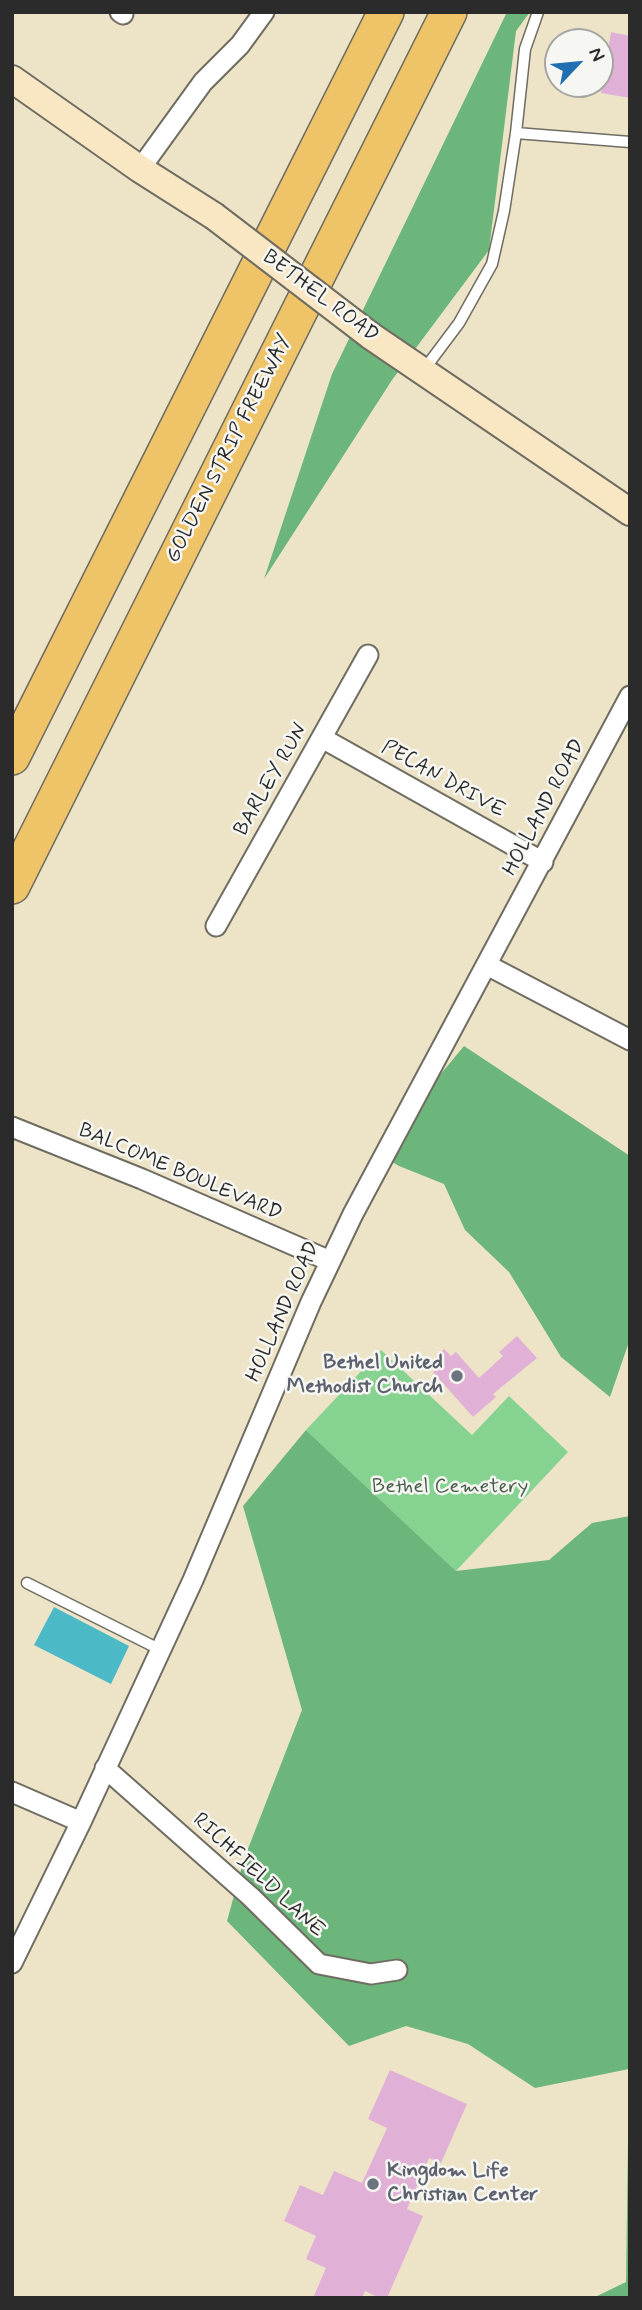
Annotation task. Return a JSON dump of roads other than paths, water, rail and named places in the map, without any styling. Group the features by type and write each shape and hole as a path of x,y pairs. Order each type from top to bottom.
{"highway":[{"path":"12,757 386,12"},
{"name":"GOLDEN STRIP FREEWAY","path":"12,886 449,12"}],"street":[{"path":"140,169 203,82 240,45 264,12"},
{"name":"BETHEL ROAD","path":"12,79 140,169 214,216 371,336 630,512"},
{"name":"BARLEY RUN","path":"216,926 368,656"},
{"name":"HOLLAND ROAD","path":"12,1963 81,1822 192,1580 330,1261 373,1174 630,696"},
{"name":"PECAN DRIVE","path":"322,738 543,862"},
{"path":"487,965 630,1040"},
{"name":"BALCOME BOULEVARD","path":"12,1127 142,1179 330,1261"},
{"name":"RICHFIELD LANE","path":"105,1768 251,1897 319,1964 371,1974 397,1970"},
{"path":"12,1792 81,1822"}],"lane":[{"path":"423,372 459,323 492,264 504,211 526,49 538,12"},
{"path":"516,133 630,142"},
{"path":"27,1583 159,1649"}],"water":[{"path":"54,1607 129,1646 111,1684 34,1645"}],"place":[{"name":"Bethel United Methodist Church","path":"457,1376"},
{"name":"Kingdom Life Christian Center","path":"373,2184"}],"park label":[{"name":"Bethel Cemetery","path":"450,1488"}]}
